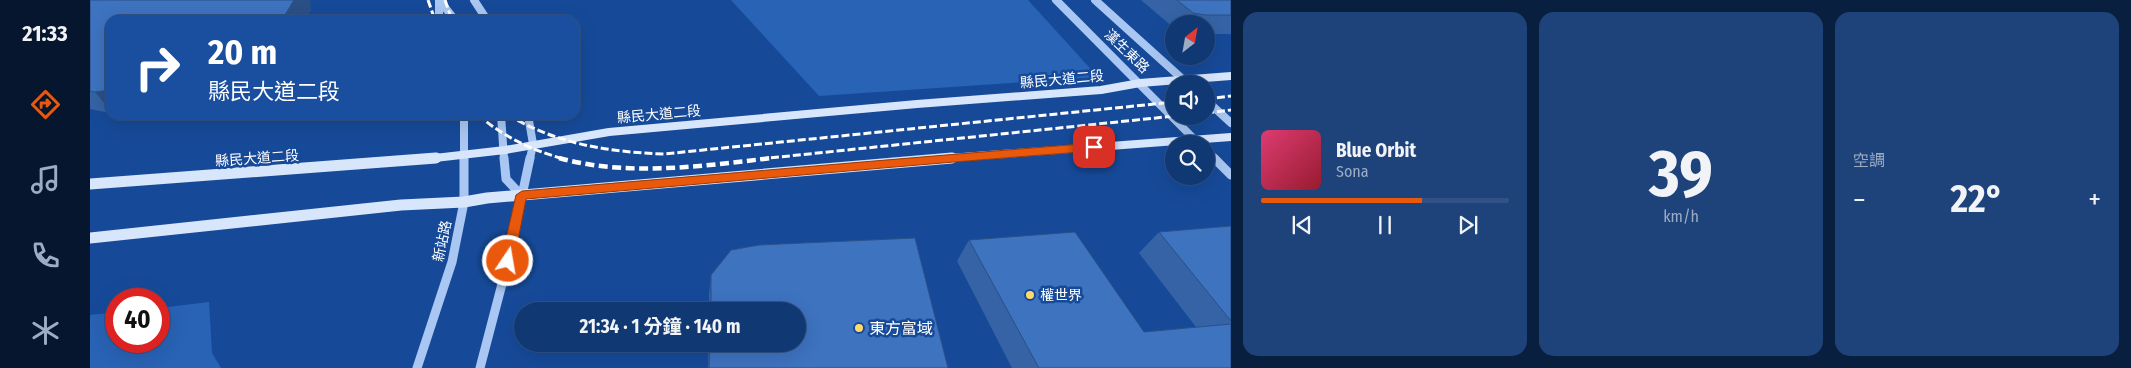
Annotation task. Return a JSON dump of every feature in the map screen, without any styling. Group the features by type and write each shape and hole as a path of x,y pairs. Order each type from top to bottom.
{"main road":[{"name":"縣民大道二段","path":"1215,78 1231,76"},
{"name":"縣民大道二段","path":"90,184 464,156 609,132 917,104 1101,90 1140,83 1165,82"},
{"path":"1215,140 1231,138"},
{"path":"90,238 401,205 464,202 522,195 788,173 837,167 1165,144"}],"street":[{"path":"439,0 439,15"},
{"path":"439,0 451,15"},
{"path":"474,0 484,15"},
{"name":"漢生東路","path":"1056,0 1190,135"},
{"name":"漢生東路","path":"1095,0 1179,75"},
{"path":"1215,108 1231,123"},
{"name":"新站路","path":"417,368 452,262 464,202 464,120"},
{"path":"502,120 506,179 522,195"},
{"path":"480,368 508,261 533,144 529,120"},
{"path":"1215,159 1231,175"}],"shaded area":[{"path":"731,0 1028,0 1098,77 819,96"},
{"path":"209,302 212,353 221,368 90,368 90,315 105,313 105,353 170,353 170,307"}],"building":[{"path":"90,0 294,0 285,15 105,15 105,91 90,91"},
{"path":"1177,0 1231,0 1231,15 1193,13"},
{"path":"1231,226 1231,321 1159,232"},
{"name":"權世界","path":"1075,232 1144,332 1231,324 1231,368 1039,368 969,240"},
{"name":"東方富域","path":"915,238 948,368 709,368 710,352 806,352 806,302 711,302 711,275 731,250 759,245"}],"railway":[{"path":"428,0 433,15"},
{"path":"445,0 450,15"},
{"path":"1215,98 1231,96"},
{"path":"517,120 545,133 583,145 623,151 664,154 1165,103"},
{"path":"1215,112 1231,110"},
{"path":"760,159 1165,117"},
{"path":"485,120 518,142 564,159"},
{"path":"559,158 585,164 639,168 692,167 772,158"}],"place":[{"name":"權世界","path":"1030,295"},
{"name":"東方富域","path":"859,328"}],"route":[{"path":"508,261 522,195 788,173 837,167 1094,147"}]}
